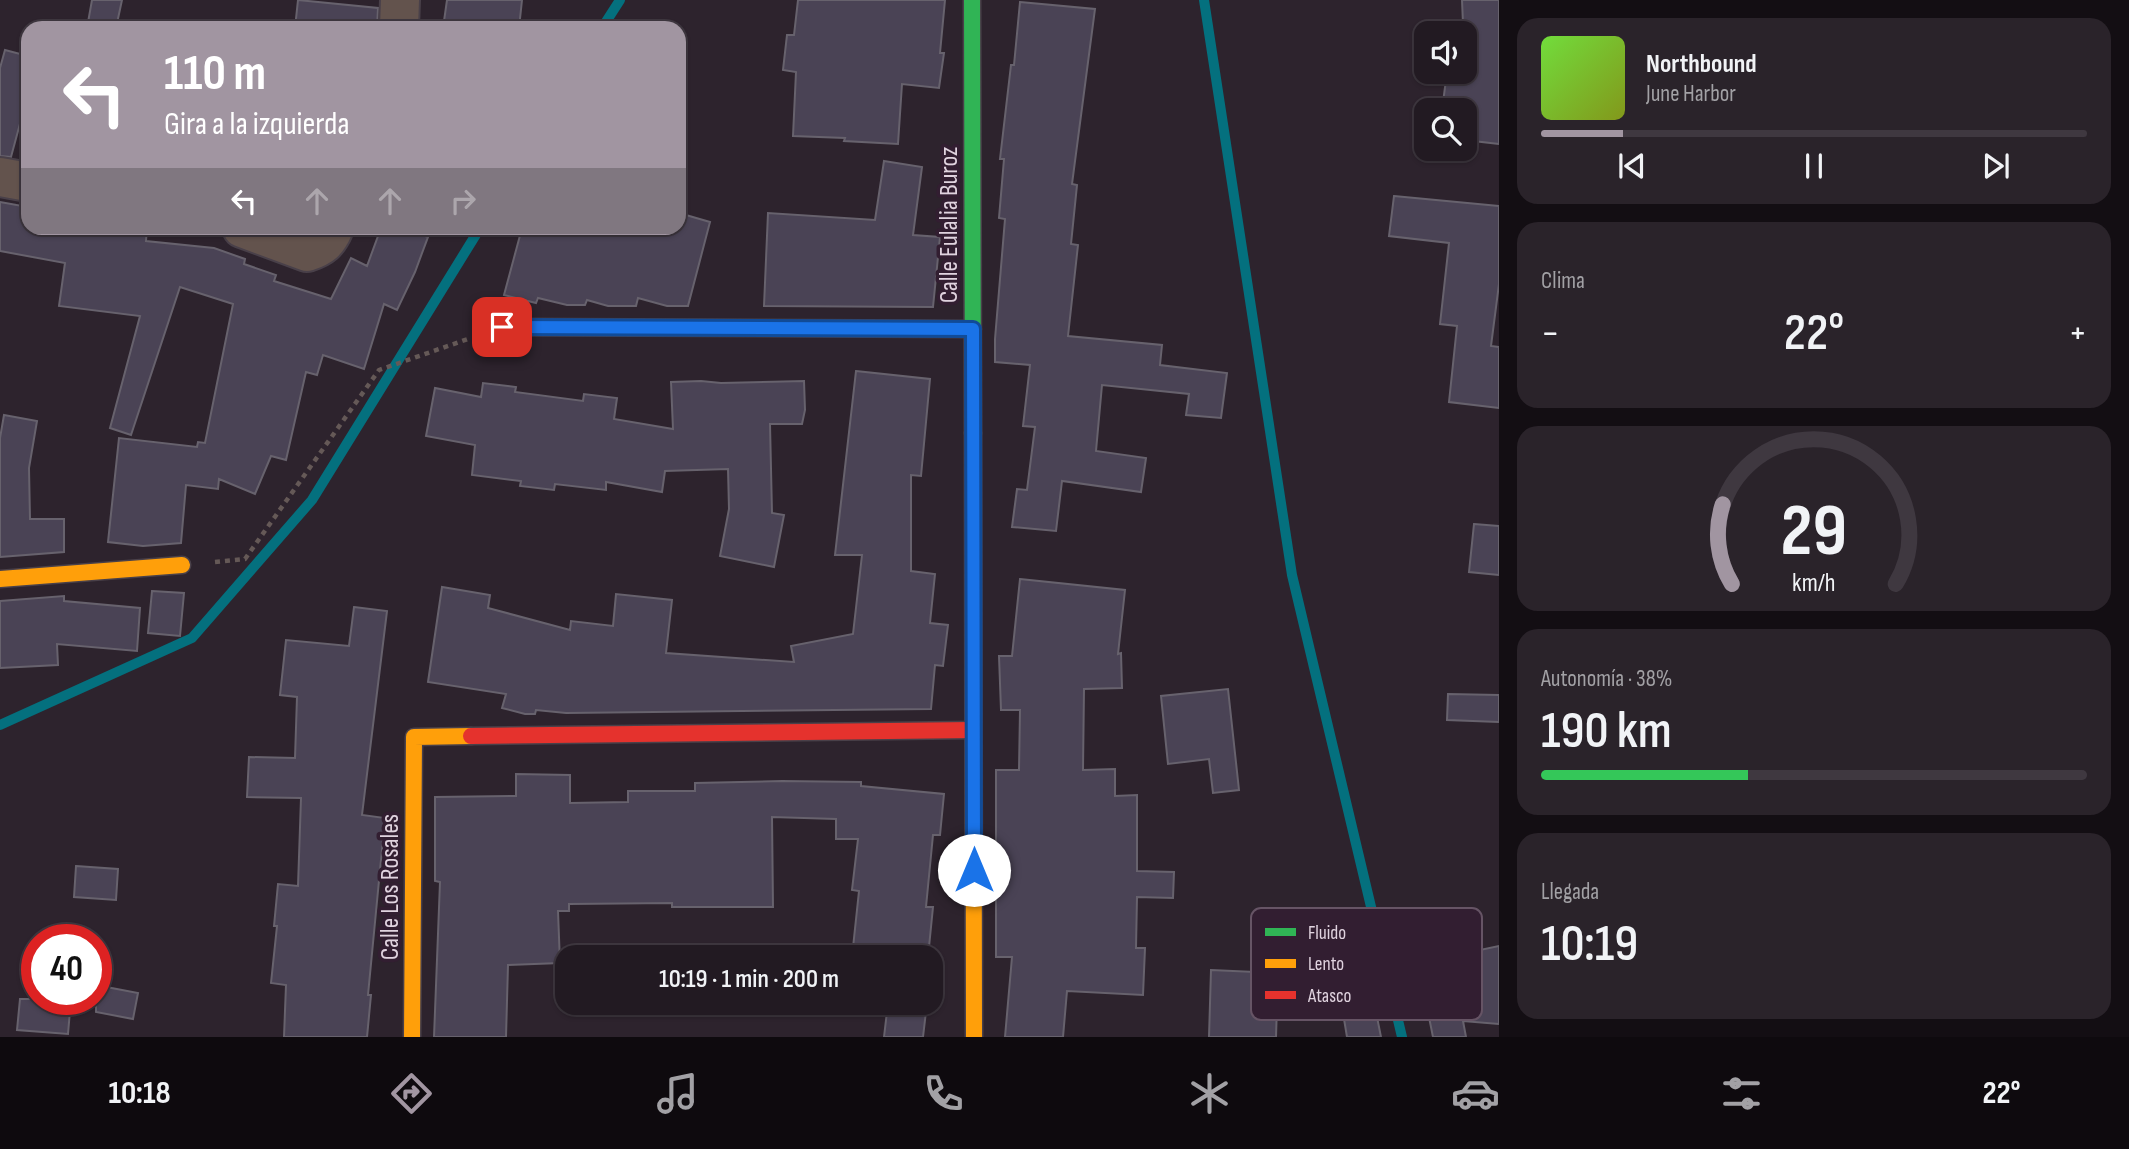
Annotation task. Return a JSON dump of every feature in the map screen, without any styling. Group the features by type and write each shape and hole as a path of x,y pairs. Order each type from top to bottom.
{"street":[{"path":"399,21 400,0"},
{"name":"Calle Eulalia Buroz","path":"972,0 974,1037"},
{"path":"0,177 21,181"},
{"path":"261,235 307,252 321,247 330,235"},
{"path":"502,327 973,329"},
{"path":"0,579 182,565"},
{"name":"Calle Los Rosales","path":"412,1037 414,737 973,730"}],"path":[{"path":"182,565 245,559 379,370 502,327"}],"building":[{"path":"92,0 122,0 118,21 88,21"},
{"path":"298,0 378,8 377,21 296,21"},
{"path":"447,0 522,0 520,21 444,21"},
{"path":"798,0 945,0 940,53 944,53 939,88 902,84 898,144 793,136 796,72 783,70 787,35 794,35"},
{"path":"1462,0 1499,0 1499,144 1477,141 1477,98 1444,98 1445,84 1477,84 1477,21 1463,21"},
{"path":"1020,2 1095,9 1072,184 1077,185 1071,244 1078,245 1068,336 1162,345 1160,365 1227,373 1221,418 1186,415 1189,394 1102,385 1096,451 1146,458 1141,492 1062,481 1056,531 1012,527 1017,489 1027,490 1035,427 1023,426 1030,365 995,362 1005,219 999,218 1004,159 1000,159"},
{"path":"5,50 21,54 21,120 11,157 0,156 0,68"},
{"path":"884,161 922,167 913,235 940,237 933,307 764,306 768,213 875,220"},
{"path":"1394,196 1499,206 1499,284 1491,346 1499,347 1499,408 1449,402 1457,326 1440,324 1449,243 1389,236"},
{"path":"0,202 21,206 21,235 146,235 146,241 214,248 245,259 244,264 276,275 274,281 331,299 351,258 367,266 378,235 428,237 397,310 384,304 364,369 323,355 317,375 306,372 286,460 271,456 255,494 219,479 218,489 186,485 181,543 143,546 108,542 119,438 197,447 198,442 205,443 233,304 180,287 131,435 110,428 140,316 59,306 65,263 0,251"},
{"path":"686,215 710,222 688,306 667,306 638,298 636,306 608,306 587,300 585,305 567,305 538,298 536,303 504,295 520,235 686,235"},
{"path":"856,371 930,379 921,476 911,475 911,571 935,574 930,623 948,625 943,666 935,665 931,709 566,713 536,710 535,714 525,714 502,708 506,694 428,682 442,587 490,595 488,608 570,630 571,621 613,626 616,594 672,600 666,653 794,662 791,646 853,634 862,555 835,555"},
{"path":"804,381 805,410 802,424 770,424 772,513 784,515 774,567 720,556 729,509 728,469 665,471 662,492 606,482 606,490 555,484 554,490 520,486 521,481 472,475 475,445 426,436 435,388 481,397 483,383 516,387 515,392 583,401 584,394 617,398 614,419 673,429 671,382"},
{"path":"4,415 37,421 29,468 30,519 64,519 64,552 0,557 0,438"},
{"path":"1474,524 1499,526 1499,575 1469,572"},
{"path":"1020,579 1125,590 1118,654 1121,653 1122,688 1084,689 1083,770 1115,769 1115,796 1137,795 1137,871 1174,872 1173,898 1137,897 1136,948 1145,948 1143,995 1067,991 1063,1037 1005,1037 1012,957 996,957 996,770 1019,770 1020,710 1001,710 999,656 1012,656"},
{"path":"152,591 184,593 180,636 148,633"},
{"path":"64,596 64,601 140,608 137,651 57,644 58,665 0,668 0,601"},
{"path":"354,607 387,611 362,815 385,818 368,995 371,995 367,1037 284,1037 286,985 271,983 277,926 274,926 278,884 298,886 301,798 247,797 249,757 295,758 297,697 280,695 286,640 349,646"},
{"path":"1228,689 1239,790 1213,793 1209,759 1168,764 1161,696"},
{"path":"1448,694 1499,695 1499,722 1447,720"},
{"path":"516,774 570,775 570,803 628,802 628,791 695,791 695,783 861,782 861,786 944,794 940,835 933,835 926,907 933,907 929,945 853,945 859,891 852,890 858,839 836,839 836,819 772,817 773,907 672,907 672,903 569,904 569,911 558,911 559,945 555,945 555,963 508,965 506,1037 434,1037 440,882 435,881 435,797 516,796"},
{"path":"76,866 118,869 116,900 74,897"},
{"path":"1499,946 1499,1024 1463,1021 1466,1037 1433,1037 1430,1020 1482,1020 1482,950"},
{"path":"1211,970 1251,972 1251,1020 1277,1020 1276,1037 1209,1037"},
{"path":"112,988 138,993 133,1019 112,1015"},
{"path":"20,999 21,1015 70,1015 68,1034 17,1030"},
{"path":"887,1015 926,1015 923,1037 884,1037"},
{"path":"1344,1020 1378,1020 1381,1037 1347,1037"}],"waterway":[{"path":"606,21 620,0"},
{"path":"1204,0 1292,575 1371,908"},
{"path":"0,725 192,638 312,500 476,235"},
{"path":"1398,1020 1402,1037"}],"traffic: fast":[{"path":"972,0 973,433"},
{"path":"501,327 973,329"}],"traffic: slow":[{"path":"973,433 974,1037"},
{"path":"0,579 182,565"},
{"path":"412,1037 414,737 471,736"}],"traffic: jam":[{"path":"471,736 973,730"}],"route":[{"path":"502,327 973,329 974,870"}]}
